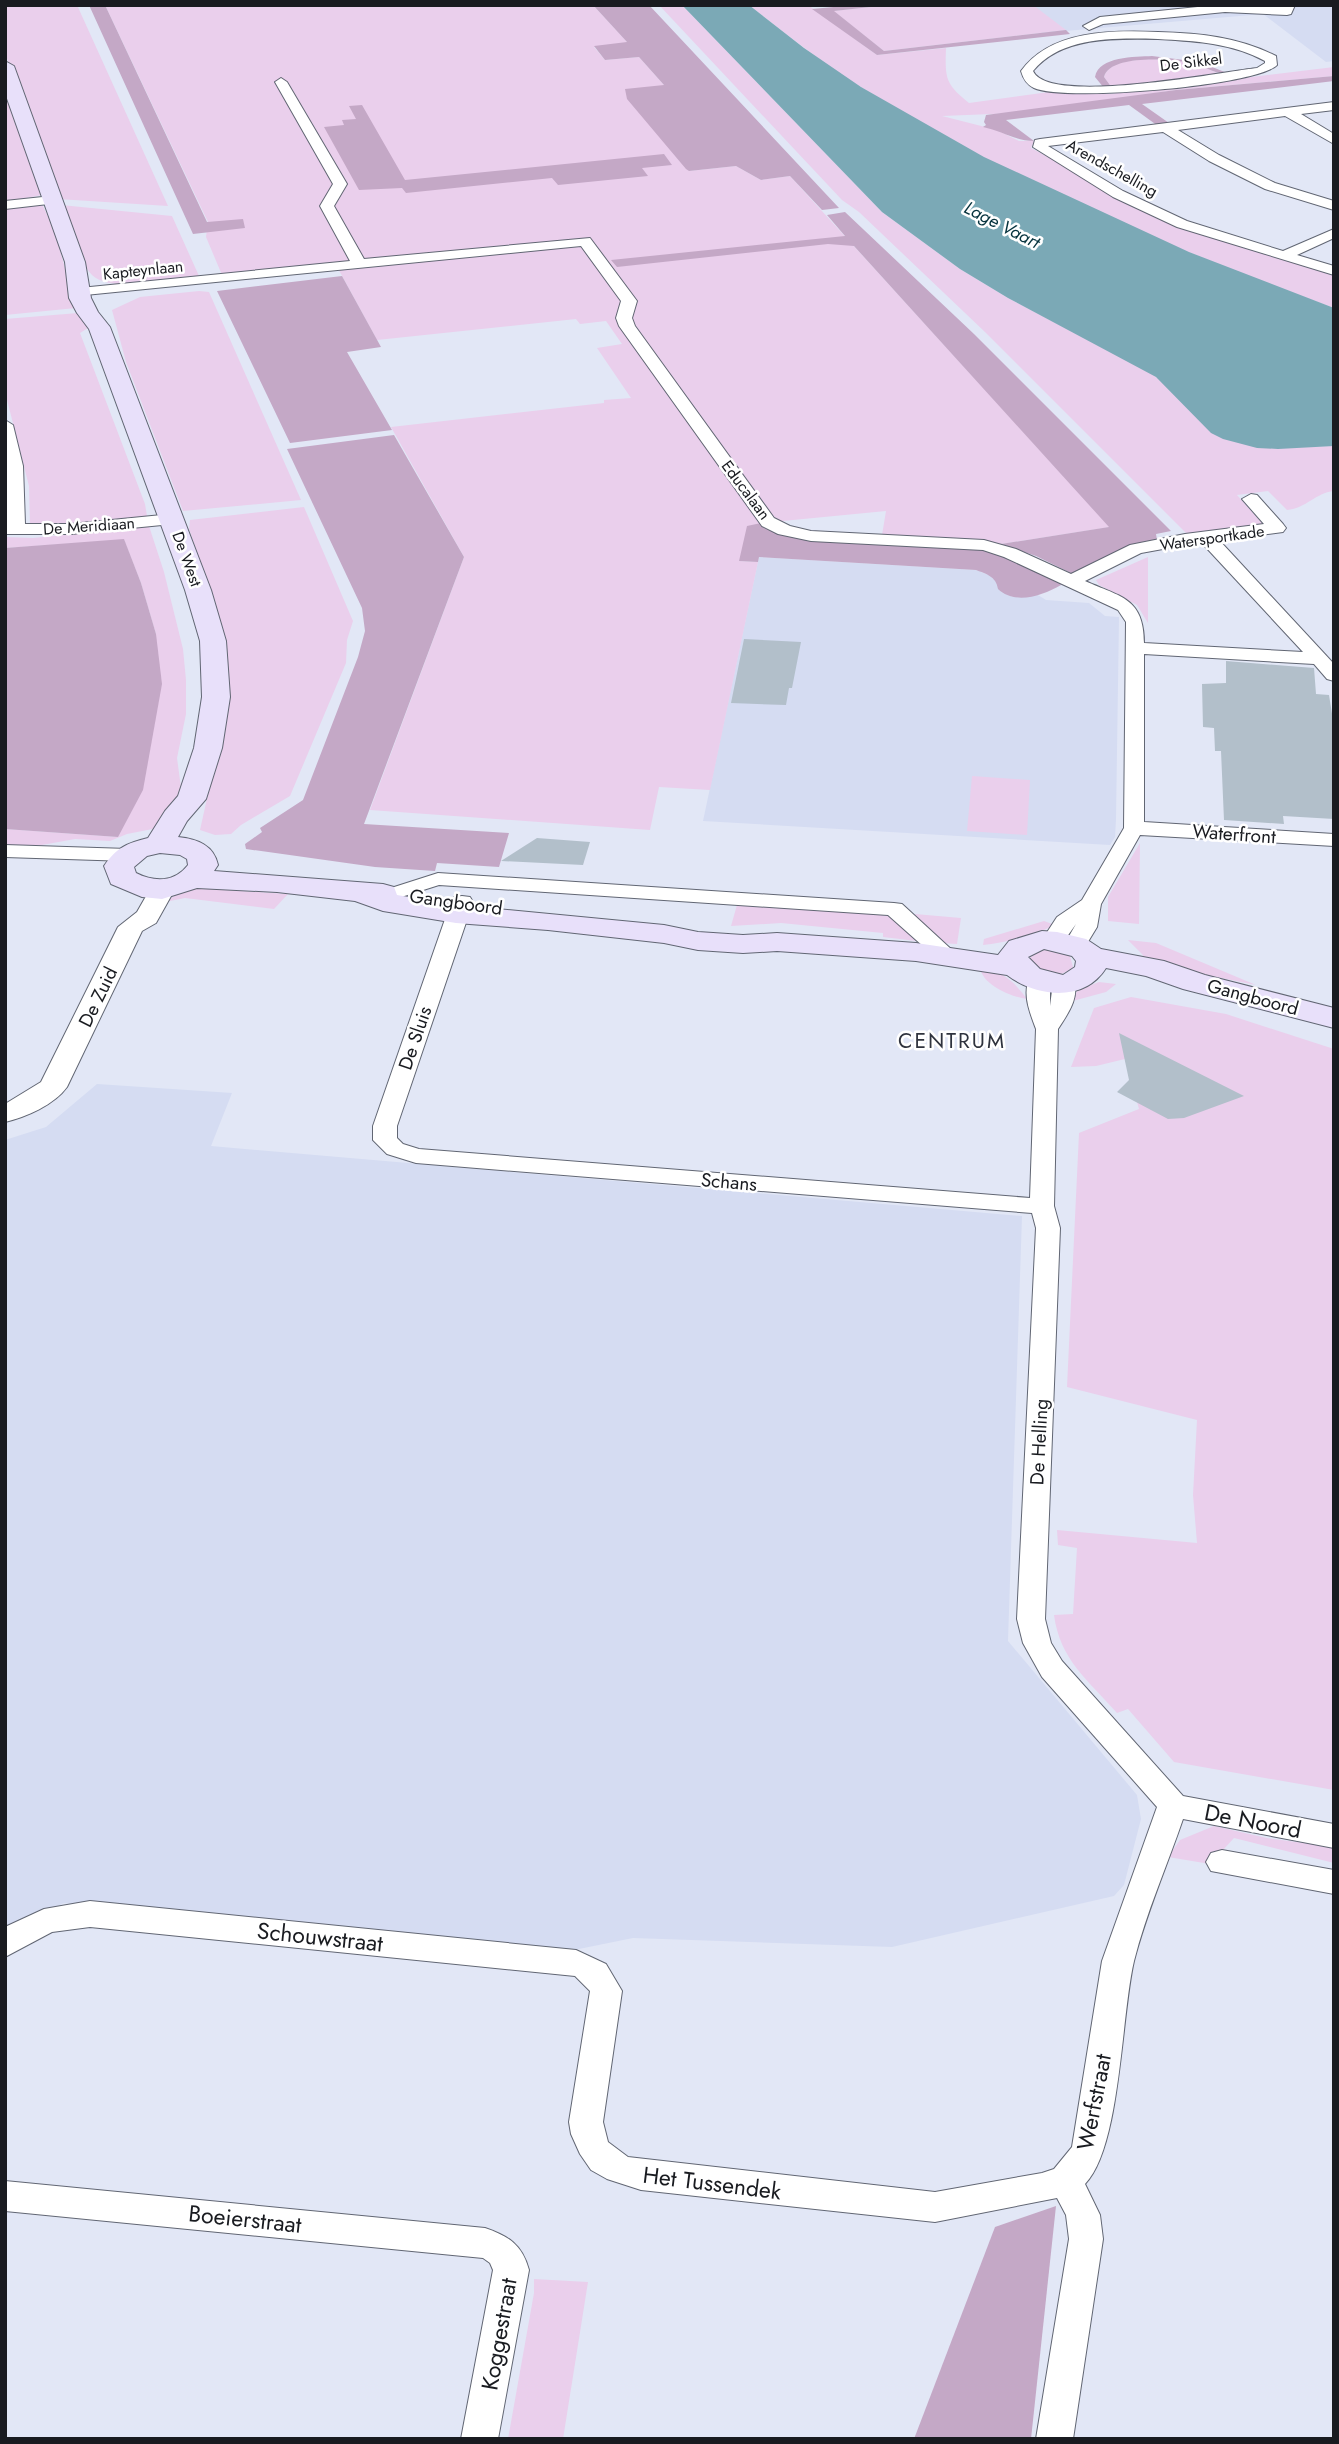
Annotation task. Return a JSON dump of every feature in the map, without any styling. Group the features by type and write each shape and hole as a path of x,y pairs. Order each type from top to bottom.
{"main road":[{"name":"De West","path":"5,66 75,262 75,279 87,293 88,317 99,327 172,519 213,640 216,697 208,748 192,799 194,818 186,859"},
{"path":"136,874 186,859"},
{"path":"136,874 186,859"},
{"name":"Gangboord","path":"186,859 277,883 361,893 395,893 459,908"},
{"name":"Gangboord","path":"361,893 383,902 459,908 664,934 698,941 743,944 777,942 928,951 953,959 1055,962 1194,982 1327,1018"}],"street":[{"path":"1101,37 1088,27 1091,23 1226,8 1287,11 1289,5"},
{"name":"De Sikkel","path":"1142,35 1205,39 1262,53 1272,60 1271,65 1260,71 1110,89 1059,90 1041,87 1031,81 1027,71 1033,60 1066,45 1101,37 1142,35"},
{"path":"281,82 340,184 327,205 359,264"},
{"name":"Arendschelling","path":"1334,106 1040,143 1040,147 1068,166 1182,224 1334,271"},
{"path":"1288,112 1334,140"},
{"path":"1165,127 1213,158 1270,186 1334,206"},
{"path":"5,205 52,200"},
{"path":"1283,256 1334,233"},
{"name":"Educalaan","path":"209,281 585,241 629,300 624,318 627,326 768,522 784,530 811,536 984,545 1073,580 1125,606 1135,622 1134,828 1090,904 1086,927 1055,962"},
{"name":"Kapteynlaan","path":"87,293 209,281"},
{"path":"5,425 15,466 10,529"},
{"name":"Watersportkade","path":"1073,580 1136,549 1185,539 1277,528 1251,499"},
{"name":"De Meridiaan","path":"10,529 71,529 172,519"},
{"path":"1207,538 1334,675"},
{"path":"1135,648 1319,660"},
{"name":"Waterfront","path":"1134,828 1334,840"},
{"path":"15,851 136,874"},
{"name":"De Zuid","path":"5,1114 53,1087 131,927 147,917 136,874"},
{"path":"395,893 438,879 894,909 928,951"},
{"name":"De Sluis","path":"416,1156 395,1149 383,1135 459,908"},
{"name":"De Helling","path":"1055,962 1062,1004 1047,1029 1042,1206 1048,1228 1031,1619 1037,1643 1052,1669 1173,1805"},
{"name":"De Zuid","path":"5,1101 39,1085 64,1067"},
{"name":"Schans","path":"416,1156 1042,1206"},
{"name":"De Noord","path":"1173,1805 1229,1818 1334,1836"},
{"name":"Werfstraat","path":"1066,2180 1080,2166 1090,2148 1118,1961 1173,1805"},
{"path":"1222,1862 1334,1882"},
{"name":"Schouwstraat","path":"5,1944 21,1931 51,1917 90,1914 551,1959"},
{"name":"Het Tussendek","path":"551,1959 587,1966 603,1982 606,1992 586,2122 588,2138 596,2153 620,2171 936,2207 1042,2188 1066,2180"},
{"path":"1054,2439 1086,2239 1083,2215 1066,2180"},
{"name":"Boeierstraat","path":"5,2196 485,2242"},
{"name":"Koggestraat","path":"479,2439 511,2270 509,2258 500,2249 485,2242"}],"shaded area":[{"path":"5,5 77,5 168,206 58,199 5,53"},
{"path":"89,5 105,5 207,222 243,219 245,228 193,234"},
{"path":"105,5 593,5 628,43 594,47 605,60 639,57 664,85 689,171 736,166 761,180 790,176 1110,527 1001,544 882,535 886,511 761,523 739,561 758,562 710,790 659,787 650,830 370,810 464,557 391,427 631,398 597,348 622,344 606,321 580,324 576,319 377,340 335,263 222,275 206,237 208,222"},
{"path":"593,5 649,5 839,208 822,210 790,176 761,180 736,166 689,171 686,169 627,99 625,89 664,85 639,57 605,60 594,46 627,42"},
{"path":"659,5 682,5 882,212 960,269 1008,298 1146,370 1257,448 1334,446 1334,491 1287,510 1268,491 1237,495 1263,524 1187,534 985,332 859,212 842,200"},
{"path":"749,5 808,5 877,55 946,48 948,80 955,91 969,103 1049,92 1109,94 1334,67 1334,76 1176,90 1017,113 942,116 997,130 1019,141 1034,141 1031,148 1171,221 1334,276 1334,308 1152,237 974,152 847,78"},
{"path":"889,5 1033,5 1066,30 884,51 833,11"},
{"path":"889,5 834,11 884,51 1066,30 1070,34 877,55 812,9"},
{"path":"1010,5 1334,5 1334,61 1326,62 1263,14 1042,33"},
{"path":"1152,56 1200,62 1227,73 1218,73 1195,64 1143,60 1129,61 1109,70 1104,77 1112,88 1104,88 1095,77 1098,70 1110,61"},
{"path":"1152,59 1190,62 1220,74 1112,88 1104,77 1107,71 1117,64"},
{"path":"1334,76 1334,81 1142,104 1169,123 1158,126 1129,105 1006,120 1034,141 983,127 986,125 986,115 1176,90"},
{"path":"5,87 42,195 5,202"},
{"path":"362,105 405,180 664,154 672,165 642,168 648,176 558,185 552,178 406,193 402,188 359,190 324,127 344,125 342,120 356,119 349,106"},
{"path":"61,205 172,216 199,276 143,284 101,281 86,268 73,242"},
{"path":"5,206 43,206 55,232 76,308 5,315"},
{"path":"845,212 974,334 1171,531 1156,534 1157,540 1077,576 1036,556 1001,544 1109,527 854,246 828,244 617,267 611,260 845,236 827,215"},
{"path":"342,276 381,347 347,352 392,430 290,443 217,291"},
{"path":"209,292 301,500 183,511 126,362 112,310 140,297"},
{"path":"78,313 88,328 80,333 145,504 147,516 87,523 30,525 29,486 5,392 5,319"},
{"path":"394,435 464,557 364,824 509,833 499,867 437,863 435,871 375,867 246,849 245,844 262,832 260,828 303,800 358,657 365,631 362,608 287,449"},
{"path":"304,507 353,621 347,640 346,663 290,796 241,825 231,834 215,835 200,830 222,731 224,685 219,617 189,529 190,520"},
{"path":"761,523 764,526 990,551 1058,578 1061,585 1046,593 1020,598 1005,594 998,589 993,578 976,570 759,557 758,562 739,561 747,526"},
{"path":"149,526 164,572 183,649 186,714 177,758 182,795 163,827 127,834 110,841 75,839 42,845 5,845 5,829 118,837 156,634 141,583 124,540 5,548 5,537 33,538"},
{"path":"124,539 156,634 162,684 143,790 118,837 5,829 5,548"},
{"path":"759,557 976,570 991,576 1012,597 1038,595 1046,600 1089,603 1105,616 1119,617 1116,819 1115,837 1110,845 703,821"},
{"path":"1148,557 1148,623 1137,605 1099,585 1096,580"},
{"path":"972,776 1030,780 1027,835 967,831"},
{"path":"1140,843 1139,924 1108,921 1108,897"},
{"path":"197,888 288,894 274,909 185,898 165,902 182,891"},
{"path":"737,905 883,915 892,917 925,942 883,937 883,933 781,923 731,926"},
{"path":"915,914 961,918 957,944 941,943 915,922"},
{"path":"1044,921 1055,925 1020,938 983,945 984,939"},
{"path":"1128,940 1156,943 1256,985 1142,962 1143,955"},
{"path":"1050,949 1070,956 1073,967 1067,972 1055,975 1039,968 1029,959 1036,952"},
{"path":"980,968 1008,978 1027,999 1013,996 992,985"},
{"path":"1099,982 1116,984 1106,992 1069,1002 1078,990"},
{"path":"1131,997 1226,1014 1334,1049 1334,1790 1174,1762 1128,1709 1117,1713 1077,1669 1057,1631 1054,1615 1073,1614 1077,1548 1058,1545 1057,1530 1197,1543 1193,1495 1197,1420 1067,1387 1079,1133 1139,1109 1125,1059 1096,1066 1071,1067 1094,1008"},
{"path":"97,1084 232,1093 211,1146 1022,1216 1008,1641 1137,1795 1141,1819 1124,1885 1114,1896 892,1947 633,1938 574,1950 64,1903 5,1932 5,1140 46,1127"},
{"path":"1214,1826 1267,1838 1334,1847 1334,1863 1234,1838 1210,1864 1168,1857 1180,1840"},
{"path":"1056,2206 1031,2439 914,2439 995,2227"},
{"path":"534,2279 588,2282 563,2439 508,2439 534,2293"}],"water":[{"name":"Lage Vaart","path":"682,5 749,5 804,48 861,87 984,157 1189,252 1334,308 1334,446 1257,448 1223,439 1211,433 1156,377 1008,298 960,269 882,212"}],"building":[{"path":"744,639 801,642 786,705 731,703"},
{"path":"1226,661 1314,668 1316,694 1329,695 1334,726 1334,819 1283,816 1284,824 1224,820 1221,751 1215,751 1214,728 1203,727 1202,684 1226,683"},
{"path":"537,838 590,842 583,865 501,861"},
{"path":"1119,1033 1244,1096 1184,1118 1168,1119 1117,1092 1129,1080"}],"district":[{"name":"CENTRUM","path":"952,1041"}]}
